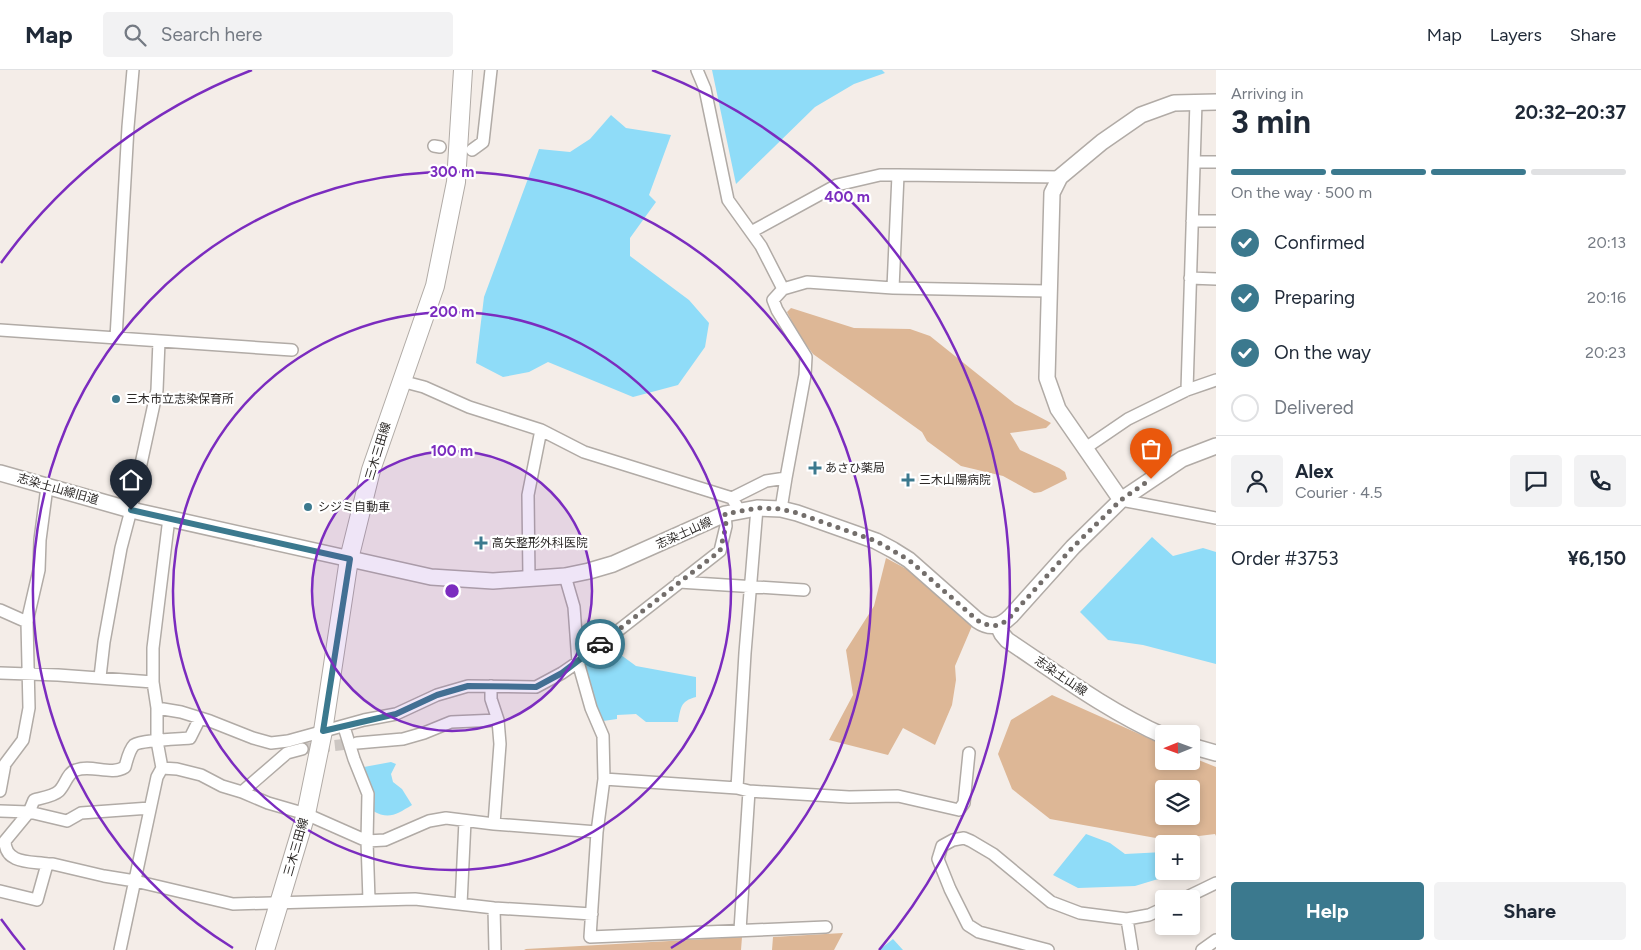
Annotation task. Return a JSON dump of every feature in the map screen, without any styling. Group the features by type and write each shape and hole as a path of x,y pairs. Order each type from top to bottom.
{"main road":[{"name":"三木三田線","path":"265,950 306,814 323,731 350,559 371,470 435,286 456,182 463,70"}],"street":[{"path":"116,338 127,136 133,70"},
{"path":"472,150 483,142 490,70"},
{"path":"698,70 705,89 728,200 761,246 783,289"},
{"path":"1187,390 1196,102"},
{"path":"1216,102 1174,103 1141,115 1102,142 1060,177 1052,193 1047,378 1058,409 1121,500 1216,518"},
{"path":"1194,162 1216,162"},
{"path":"893,288 898,175"},
{"path":"751,232 837,185 880,176 1060,177"},
{"path":"1192,221 1216,221"},
{"path":"1190,278 1216,279"},
{"path":"781,509 805,375 806,356 777,310 773,300 783,289 806,282 893,288 1048,292"},
{"path":"0,330 292,350"},
{"path":"100,677 120,548 131,510 157,390 159,341"},
{"path":"1084,449 1128,419 1187,390 1216,380"},
{"path":"401,381 424,387 469,407 541,430 584,452 732,507"},
{"path":"529,578 528,496 541,430"},
{"path":"998,626 1011,616 1073,547 1121,500 1182,459 1216,446"},
{"name":"志染土山線旧道","path":"0,473 131,510 350,559"},
{"path":"157,708 210,720 253,738 271,743 288,741 364,720 396,714 437,695 468,686 536,687 578,662 720,551 732,507 766,481 786,478"},
{"path":"1,783 5,764 23,740 29,708 27,622 38,570 47,486"},
{"name":"志染土山線","path":"350,559 431,577 493,581 564,576 613,564 732,507 781,509 876,541 893,550 909,560 984,625 998,626 1007,640 1139,725 1155,732"},
{"path":"736,788 757,508"},
{"path":"120,950 157,777 162,768 157,741 153,648 169,518"},
{"path":"564,576 574,607 578,662 591,708 603,736 604,778 597,832 590,937 826,927"},
{"path":"679,582 804,590"},
{"path":"0,610 27,622"},
{"path":"0,673 100,677 153,682"},
{"path":"491,686 491,699 498,720 500,744 494,824"},
{"path":"200,718 190,738 144,741 135,744 130,751 126,768 119,771 90,768 70,773 67,781 58,793 34,800 29,812 5,841 5,846 12,856 22,862 53,864 233,904 415,899 494,908 592,914"},
{"path":"357,743 403,739 451,722 498,720"},
{"path":"344,727 368,794 369,900"},
{"path":"242,792 287,753 302,749"},
{"path":"1200,749 1216,753"},
{"path":"604,778 736,788 750,791 849,797 898,796 960,810 964,803 968,753"},
{"path":"162,768 177,769 201,775 222,786 268,803 306,814 367,841 385,840 429,821 446,818 494,824 597,832"},
{"path":"740,930 750,791"},
{"path":"0,811 29,812 67,821 81,814 150,808"},
{"path":"461,904 465,821"},
{"path":"1048,950 979,932 968,925 950,889 938,858 942,846 952,840 964,838 993,854 1050,902 1080,912 1127,919 1155,912"},
{"path":"0,891 37,900 48,864"},
{"path":"1200,891 1216,883"},
{"path":"494,908 495,950"},
{"path":"1127,919 1132,950"},
{"path":"1202,950 1216,940"}],"shaded area":[{"path":"791,308 854,328 910,329 930,336 1015,404 1051,423 1046,428 1010,433 1020,450 1059,468 1065,472 1067,479 1041,492 1034,493 1003,476 961,466 927,441 922,432 813,354 798,334 787,312"},
{"path":"886,558 914,573 972,626 955,666 956,680 952,705 935,745 903,728 888,755 829,740 853,695 846,650 874,606"},
{"path":"1052,695 1155,741 1155,770 1200,770 1200,761 1216,767 1216,836 1215,834 1200,836 1155,835 1155,838 1050,819 1012,789 998,754 1011,720"},
{"path":"843,933 834,950 772,950 773,937"},
{"path":"742,937 741,950 524,950 526,949"}],"water":[{"path":"712,70 882,70 885,73 854,84 815,107 736,184"},
{"path":"611,115 626,128 671,135 649,195 656,202 630,238 630,256 689,300 709,323 705,347 678,385 633,397 548,362 529,372 503,377 476,363 484,297 539,149 570,152 590,139"},
{"path":"1152,537 1173,556 1203,548 1216,552 1216,664 1143,645 1108,640 1080,612"},
{"path":"606,644 636,666 696,677 696,697 684,703 678,722 646,722 636,714 617,715 617,719 603,721 592,697 583,665"},
{"path":"391,762 396,764 391,774 393,782 402,789 412,805 393,815 384,815 373,811 373,792 364,767"},
{"path":"1086,834 1110,843 1125,854 1155,852 1155,880 1135,886 1078,888 1053,875"},
{"path":"893,939 903,950 879,950"}],"tunnel":[{"path":"302,749 357,743"}],"way so far":[{"path":"600,644 720,551 726,526 725,514 757,508 781,509 797,513 876,541 909,560 984,625 998,626 1011,616 1073,547 1121,500 1151,479"}],"place":[{"name":"三木市立志染保育所","path":"116,399"},
{"name":"あさひ薬局","path":"815,468"},
{"name":"三木山陽病院","path":"908,480"},
{"name":"シジミ自動車","path":"308,507"},
{"name":"高矢整形外科医院","path":"481,543"}],"route":[{"path":"131,510 350,559 323,731 396,714 437,695 468,686 536,687 562,673 600,644"}]}
